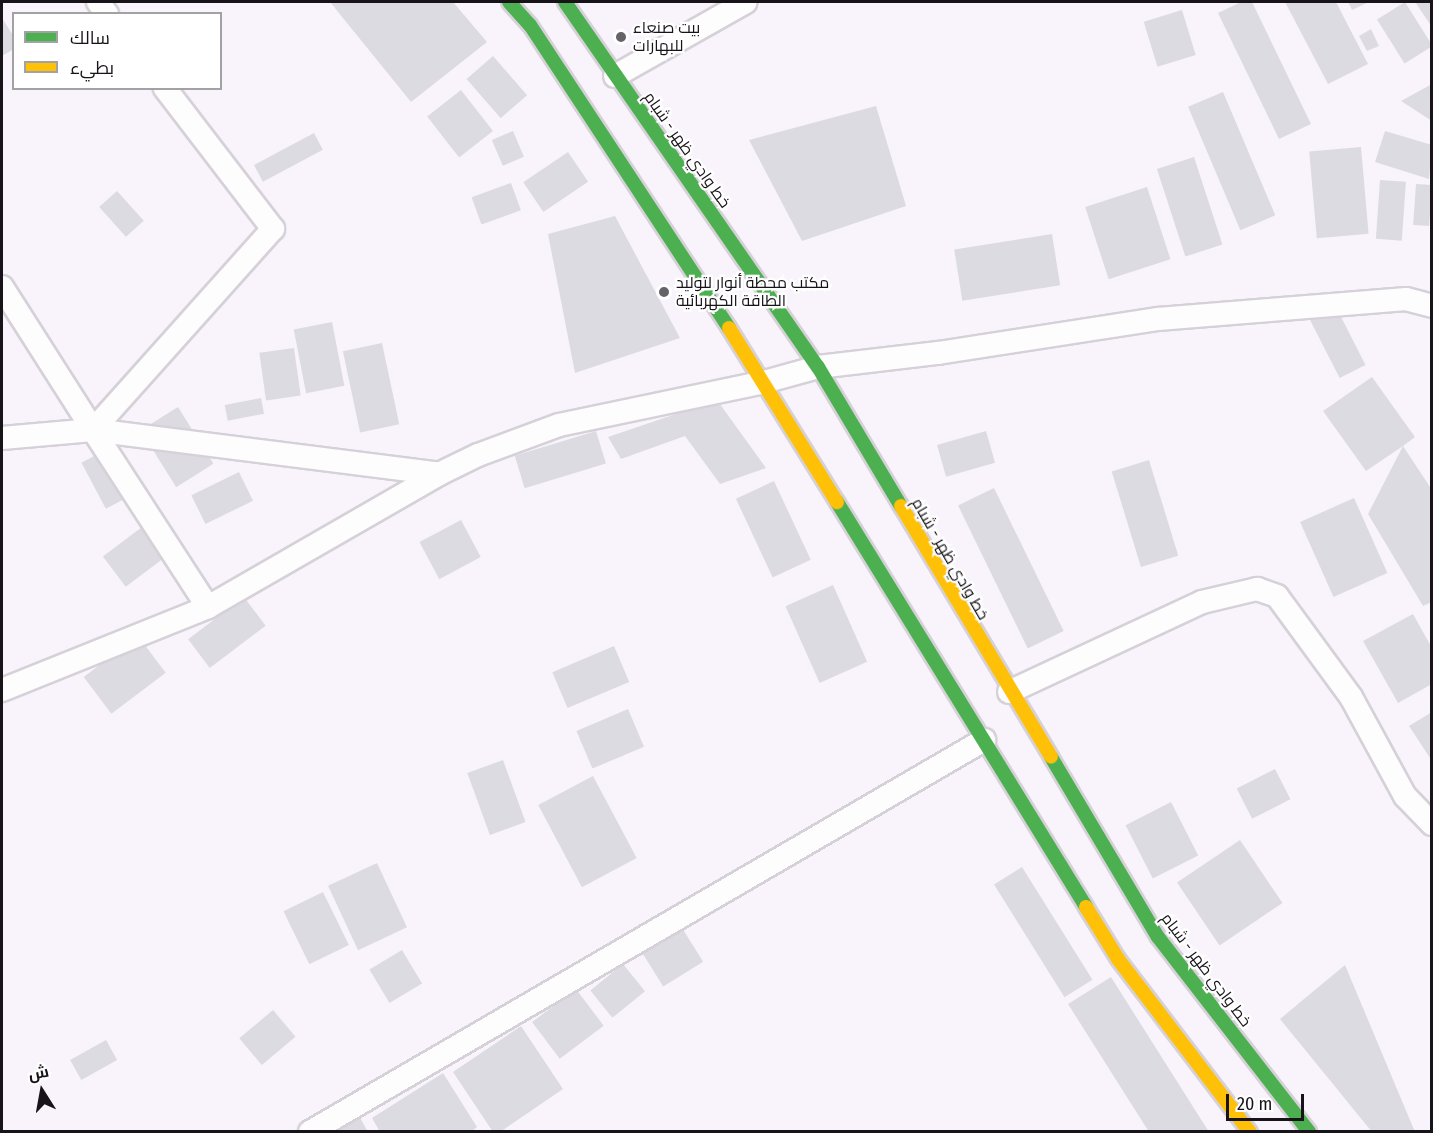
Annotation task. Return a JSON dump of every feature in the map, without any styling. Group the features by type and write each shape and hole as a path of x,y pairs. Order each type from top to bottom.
{"main road":[{"path":"509,2 530,25 764,382 1118,959 1250,1131"},
{"name":"خط وادي ظهر - شبام","path":"565,2 818,367 1009,692 1158,937 1309,1131"}],"street":[{"path":"615,76 746,2"},
{"path":"93,430 273,229 167,90"},
{"path":"2,287 208,607"},
{"path":"2,690 208,607 439,474 478,455 559,425 764,382 818,367 938,354 1158,319 1406,299 1431,306"},
{"path":"2,438 93,430 439,474"},
{"path":"1009,692 1202,602 1257,589 1277,596 1351,697 1405,796 1431,824"},
{"path":"310,1131 984,740"}],"building":[{"path":"330,2 453,2 487,42 411,102"},
{"path":"1241,2 1252,2 1311,124 1279,139 1218,13"},
{"path":"1285,2 1336,2 1368,64 1328,84"},
{"path":"1348,2 1369,2 1352,10"},
{"path":"1405,2 1432,46 1405,64 1377,19"},
{"path":"1415,2 1432,2 1432,27"},
{"path":"1182,10 1196,55 1157,67 1144,22"},
{"path":"2,18 12,34 12,50 2,56"},
{"path":"1371,29 1379,46 1367,51 1359,36"},
{"path":"493,56 527,95 501,118 467,79"},
{"path":"1432,84 1432,121 1401,101"},
{"path":"461,90 493,131 459,157 427,116"},
{"path":"1223,92 1275,215 1240,230 1188,107"},
{"path":"876,106 906,206 802,241 749,140"},
{"path":"513,131 524,157 503,166 492,140"},
{"path":"1385,131 1432,145 1429,179 1375,162"},
{"path":"314,133 323,150 263,182 254,165"},
{"path":"1361,147 1369,234 1317,238 1309,152"},
{"path":"568,152 588,182 543,212 523,182"},
{"path":"1194,157 1222,244 1185,257 1157,169"},
{"path":"1380,180 1406,182 1402,241 1376,239"},
{"path":"511,183 521,210 481,225 472,197"},
{"path":"1416,184 1432,185 1429,226 1413,225"},
{"path":"1147,187 1170,259 1109,279 1085,207"},
{"path":"117,191 144,221 126,237 99,207"},
{"path":"615,216 680,338 575,373 548,234"},
{"path":"1052,234 1060,285 962,301 954,249"},
{"path":"1336,307 1366,365 1340,378 1310,320"},
{"path":"332,322 344,386 306,393 294,329"},
{"path":"382,343 399,424 360,433 343,351"},
{"path":"294,348 301,396 266,400 259,353"},
{"path":"1372,377 1415,437 1366,471 1323,411"},
{"path":"261,398 264,414 228,421 225,405"},
{"path":"717,400 766,468 720,484 685,436 621,459 608,437"},
{"path":"178,407 214,464 176,487 141,430"},
{"path":"596,431 606,464 525,488 515,456"},
{"path":"986,431 995,463 946,477 937,445"},
{"path":"115,445 139,491 106,509 81,463"},
{"path":"1403,446 1432,490 1432,602 1423,606 1368,514"},
{"path":"1149,460 1178,556 1141,567 1112,471"},
{"path":"239,472 253,501 205,524 191,495"},
{"path":"774,481 811,560 773,578 736,499"},
{"path":"994,488 1064,631 1028,648 958,506"},
{"path":"1354,498 1387,573 1333,597 1300,522"},
{"path":"461,520 481,557 439,579 420,542"},
{"path":"142,527 165,557 126,587 103,556"},
{"path":"833,585 867,662 820,683 785,606"},
{"path":"244,597 266,626 210,668 188,639"},
{"path":"1413,614 1432,648 1432,684 1398,703 1363,641"},
{"path":"138,636 166,673 111,714 84,677"},
{"path":"614,646 629,682 568,708 552,672"},
{"path":"628,709 644,747 592,769 576,731"},
{"path":"1432,712 1432,761 1409,726"},
{"path":"503,760 526,822 490,835 467,773"},
{"path":"1275,769 1290,799 1252,819 1237,789"},
{"path":"593,776 637,858 582,887 538,805"},
{"path":"1171,802 1198,855 1153,879 1126,825"},
{"path":"1240,840 1282,903 1219,946 1177,882"},
{"path":"377,863 407,927 358,950 328,886"},
{"path":"1022,867 1092,980 1064,997 994,884"},
{"path":"323,892 349,945 309,964 283,911"},
{"path":"674,915 703,962 663,987 634,940"},
{"path":"402,950 422,983 390,1003 369,970"},
{"path":"623,964 645,991 612,1018 590,990"},
{"path":"1345,965 1415,1132 1372,1132 1280,1019"},
{"path":"1111,977 1209,1132 1149,1132 1068,1004"},
{"path":"576,989 604,1026 560,1059 532,1022"},
{"path":"273,1010 295,1037 262,1065 239,1038"},
{"path":"521,1026 563,1089 500,1132 493,1132 453,1072"},
{"path":"106,1040 117,1060 81,1080 70,1060"},
{"path":"443,1073 477,1127 471,1132 380,1132 372,1118"},
{"path":"356,1110 368,1132 318,1132"}],"traffic: fast":[{"path":"509,2 530,25 729,328"},
{"path":"565,2 818,367 901,506"},
{"path":"837,502 1086,907"},
{"path":"1051,757 1158,937 1309,1132"}],"traffic: slow":[{"path":"729,328 837,502"},
{"path":"901,506 1051,757"},
{"path":"1086,907 1118,959 1250,1132"}],"place":[{"name":"بيت صنعاء للبهارات","path":"621,37"},
{"name":"مكتب محطة أنوار لتوليد الطاقة الكهربائية","path":"664,292"}]}
